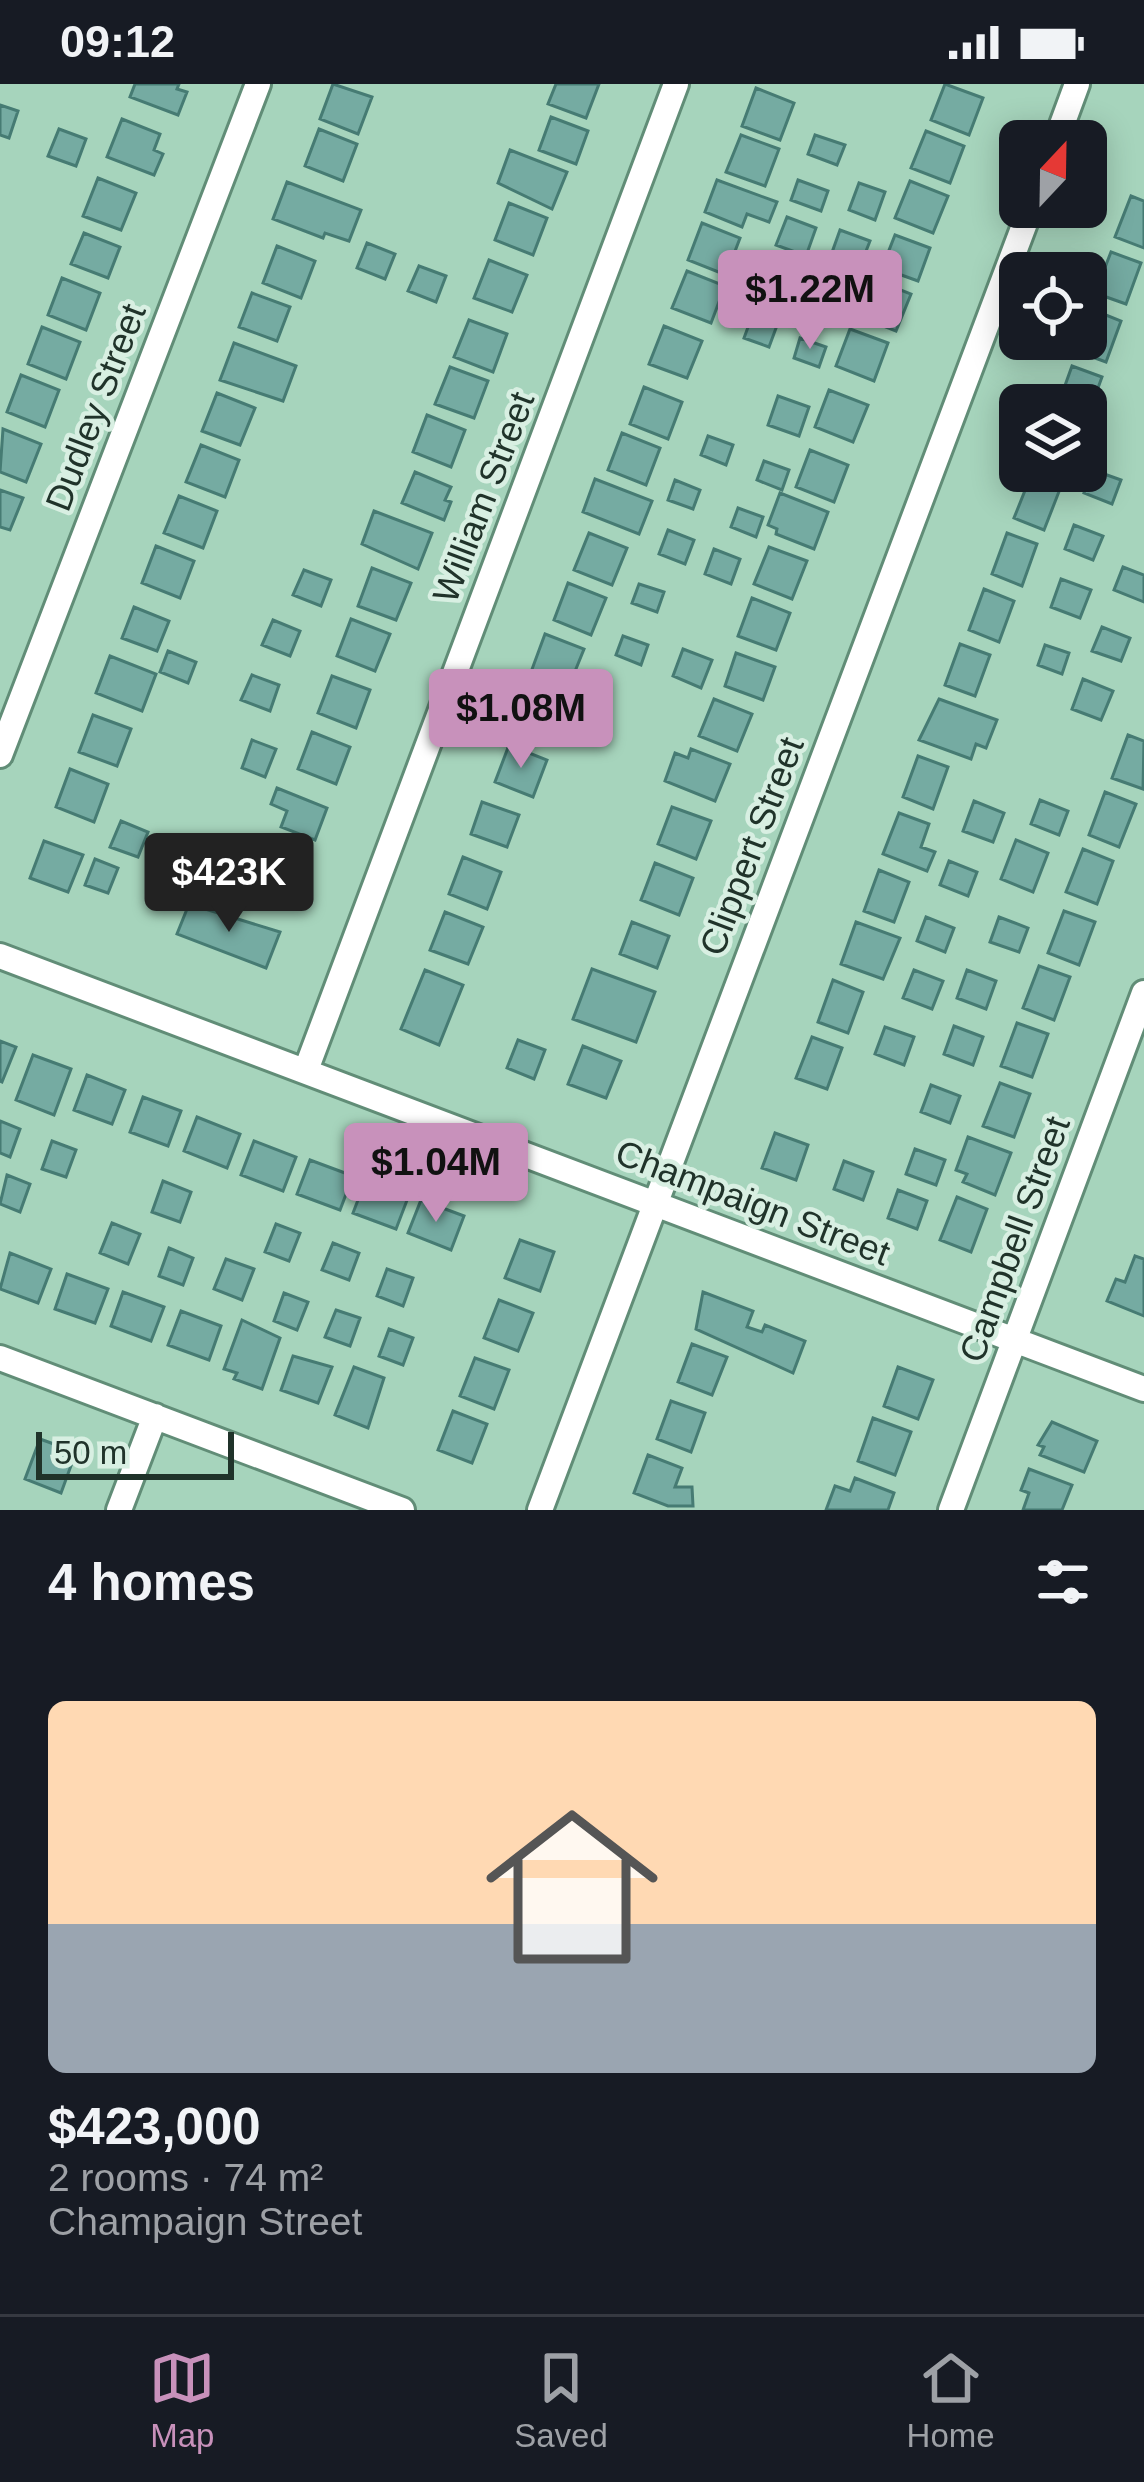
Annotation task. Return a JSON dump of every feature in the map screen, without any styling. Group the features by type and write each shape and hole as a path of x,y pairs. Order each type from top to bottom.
{"street":[{"name":"Dudley Street","path":"0,755 258,84"},
{"name":"William Street","path":"306,1070 676,84"},
{"path":"1064,120 1077,84"},
{"name":"Clippert Street","path":"540,1510 1023,228"},
{"name":"Champaign Street","path":"0,956 1144,1389"},
{"name":"Campbell Street","path":"951,1510 1144,993"},
{"path":"0,1358 402,1510"},
{"path":"119,1510 154,1416"}],"building":[{"path":"135,84 179,84 177,89 187,92 178,115 130,97"},
{"path":"333,84 372,97 358,134 320,119"},
{"path":"556,84 599,84 586,118 548,104"},
{"path":"945,84 983,98 969,135 931,120"},
{"path":"756,88 794,103 780,140 742,126"},
{"path":"0,105 18,111 9,138 0,135"},
{"path":"551,117 588,131 576,164 539,150"},
{"path":"122,119 160,134 154,150 163,154 154,175 107,157"},
{"path":"59,129 86,139 76,166 48,156"},
{"path":"319,129 357,144 343,181 305,166"},
{"path":"926,131 964,146 950,183 911,168"},
{"path":"741,135 779,149 765,186 726,172"},
{"path":"815,135 845,145 837,165 808,154"},
{"path":"510,150 567,172 552,209 498,183"},
{"path":"98,178 136,193 121,230 83,216"},
{"path":"717,180 777,202 769,222 747,214 742,227 705,212"},
{"path":"798,180 828,191 821,211 791,200"},
{"path":"910,181 948,196 933,233 895,218"},
{"path":"287,182 361,210 349,241 325,233 323,238 273,219"},
{"path":"859,183 885,192 875,220 849,210"},
{"path":"1131,196 1144,201 1144,248 1115,237"},
{"path":"509,203 547,218 533,255 495,240"},
{"path":"787,217 816,228 806,256 776,245"},
{"path":"702,223 740,238 726,275 688,260"},
{"path":"840,230 870,241 859,269 830,258"},
{"path":"84,233 120,247 108,278 71,264"},
{"path":"895,235 930,248 918,281 882,268"},
{"path":"367,243 395,254 385,279 357,268"},
{"path":"277,246 315,261 301,298 263,283"},
{"path":"1111,252 1141,263 1126,304 1107,297"},
{"path":"489,260 527,275 512,312 474,298"},
{"path":"419,266 446,276 436,302 408,291"},
{"path":"769,268 794,277 787,297 762,287"},
{"path":"687,271 725,286 711,323 672,308"},
{"path":"62,278 100,293 86,330 48,315"},
{"path":"873,279 911,294 896,331 858,316"},
{"path":"252,293 290,307 277,341 239,327"},
{"path":"754,311 779,320 769,347 744,338"},
{"path":"1107,315 1121,321 1107,359"},
{"path":"469,320 507,334 493,372 454,357"},
{"path":"664,326 702,341 687,378 649,364"},
{"path":"42,327 80,342 66,379 28,364"},
{"path":"850,329 888,343 874,381 836,366"},
{"path":"800,338 826,347 819,367 794,358"},
{"path":"234,343 296,366 283,401 220,380"},
{"path":"1072,366 1102,377 1099,384 1066,384"},
{"path":"450,367 488,381 474,418 435,404"},
{"path":"21,375 59,390 45,427 7,412"},
{"path":"644,387 682,402 668,439 630,424"},
{"path":"829,390 868,405 853,442 815,427"},
{"path":"217,393 255,408 240,445 202,431"},
{"path":"778,396 809,407 799,436 768,425"},
{"path":"427,415 465,430 451,467 413,452"},
{"path":"3,429 41,444 26,482 0,472"},
{"path":"622,433 660,448 646,485 608,470"},
{"path":"708,436 733,445 726,465 701,455"},
{"path":"201,445 239,460 225,497 186,482"},
{"path":"810,450 848,465 834,502 796,487"},
{"path":"764,461 789,470 782,490 757,480"},
{"path":"415,472 451,487 444,520 402,503"},
{"path":"1107,475 1121,480 1112,504 1084,493 1107,492"},
{"path":"595,479 652,501 639,534 583,512"},
{"path":"675,480 700,490 693,509 668,500"},
{"path":"0,490 23,498 10,530 0,527"},
{"path":"1024,492 1059,492 1044,530 1014,518"},
{"path":"780,493 828,512 814,549 776,534 777,529 768,525"},
{"path":"179,496 217,511 203,548 164,533"},
{"path":"738,508 763,517 756,537 731,527"},
{"path":"374,511 432,533 418,569 362,544"},
{"path":"1074,525 1103,536 1093,560 1065,549"},
{"path":"668,530 694,540 685,564 659,554"},
{"path":"589,533 627,548 612,585 574,570"},
{"path":"1007,533 1037,544 1022,586 992,574"},
{"path":"156,546 194,561 180,598 142,583"},
{"path":"769,547 807,561 792,599 754,584"},
{"path":"714,549 740,559 731,584 705,574"},
{"path":"1123,567 1144,575 1144,602 1114,590"},
{"path":"372,568 411,583 396,620 358,606"},
{"path":"304,570 331,580 321,606 293,595"},
{"path":"1061,579 1091,590 1080,618 1051,607"},
{"path":"568,583 606,598 591,635 554,620"},
{"path":"639,584 664,592 657,612 632,603"},
{"path":"984,589 1014,601 999,642 969,630"},
{"path":"752,598 790,613 776,650 738,636"},
{"path":"134,607 169,621 157,651 122,638"},
{"path":"351,619 390,634 375,671 337,656"},
{"path":"273,620 300,631 290,656 262,645"},
{"path":"1102,627 1130,638 1121,661 1092,651"},
{"path":"545,634 584,649 569,686 531,672"},
{"path":"623,636 648,645 641,665 616,655"},
{"path":"960,644 990,655 975,696 945,685"},
{"path":"1045,645 1069,653 1062,674 1038,665"},
{"path":"683,649 712,660 701,688 673,676"},
{"path":"168,651 196,662 188,683 160,672"},
{"path":"736,653 775,667 763,700 725,686"},
{"path":"110,656 156,674 142,711 96,693"},
{"path":"252,675 279,685 270,711 241,700"},
{"path":"332,676 370,690 356,728 318,713"},
{"path":"1083,679 1113,691 1101,720 1072,709"},
{"path":"528,688 566,702 552,739 513,725"},
{"path":"714,699 752,714 737,751 699,736"},
{"path":"939,699 997,720 986,748 976,744 971,759 919,740"},
{"path":"93,715 131,729 117,766 79,752"},
{"path":"312,732 350,747 336,784 298,769"},
{"path":"1128,735 1144,741 1143,789 1112,778"},
{"path":"252,740 276,749 265,777 242,768"},
{"path":"509,745 547,760 533,797 495,782"},
{"path":"691,749 730,764 715,801 665,781 675,753 688,758"},
{"path":"918,756 948,767 933,809 903,797"},
{"path":"70,769 108,784 94,822 56,807"},
{"path":"277,788 327,808 315,840 281,827 287,811 271,804"},
{"path":"1105,792 1136,804 1119,847 1089,835"},
{"path":"1040,800 1068,811 1059,835 1031,824"},
{"path":"974,801 1004,813 993,842 963,831"},
{"path":"482,802 519,815 507,847 471,834"},
{"path":"672,807 711,821 696,859 658,844"},
{"path":"899,813 929,824 921,847 935,852 927,871 883,854"},
{"path":"121,821 148,832 138,857 110,847"},
{"path":"1016,840 1048,853 1033,892 1001,879"},
{"path":"44,841 83,855 68,892 30,878"},
{"path":"246,844 303,862 289,898 235,872"},
{"path":"1083,849 1113,861 1097,904 1066,892"},
{"path":"203,851 230,862 220,888 192,877"},
{"path":"463,857 501,872 487,909 449,894"},
{"path":"95,859 118,868 108,893 85,885"},
{"path":"949,861 977,872 968,896 940,885"},
{"path":"655,863 693,878 679,915 641,900"},
{"path":"879,870 909,882 894,922 864,911"},
{"path":"189,904 280,932 266,968 177,934"},
{"path":"1064,911 1095,922 1079,965 1048,953"},
{"path":"445,912 483,927 468,964 430,950"},
{"path":"926,917 954,928 945,952 917,941"},
{"path":"999,917 1028,928 1019,952 990,942"},
{"path":"632,922 669,936 657,968 620,954"},
{"path":"856,922 900,938 883,979 841,964"},
{"path":"1039,966 1070,977 1054,1020 1023,1008"},
{"path":"592,969 655,992 636,1042 573,1019"},
{"path":"425,970 463,985 439,1045 401,1029"},
{"path":"914,970 943,981 932,1009 903,998"},
{"path":"967,970 996,981 986,1009 957,998"},
{"path":"833,980 863,992 848,1033 818,1022"},
{"path":"1017,1023 1048,1034 1032,1077 1001,1066"},
{"path":"954,1026 983,1037 973,1065 944,1054"},
{"path":"885,1027 914,1037 904,1065 875,1054"},
{"path":"812,1037 842,1048 827,1089 796,1078"},
{"path":"518,1040 545,1050 534,1079 507,1068"},
{"path":"0,1041 16,1047 2,1082 0,1081"},
{"path":"583,1046 621,1061 606,1098 568,1084"},
{"path":"33,1055 71,1069 54,1115 16,1100"},
{"path":"87,1075 125,1090 112,1124 74,1110"},
{"path":"1000,1083 1030,1094 1014,1137 983,1126"},
{"path":"931,1085 960,1096 950,1123 921,1112"},
{"path":"143,1097 181,1111 168,1146 130,1132"},
{"path":"197,1117 240,1134 227,1168 184,1151"},
{"path":"0,1121 20,1129 10,1157 0,1153"},
{"path":"775,1133 808,1145 796,1180 762,1168"},
{"path":"968,1137 1011,1153 995,1195 963,1182 967,1174 956,1170"},
{"path":"52,1141 76,1150 66,1177 42,1169"},
{"path":"254,1141 296,1157 283,1191 241,1175"},
{"path":"915,1149 945,1160 936,1185 906,1174"},
{"path":"310,1160 353,1176 340,1210 297,1194"},
{"path":"844,1161 873,1172 863,1200 834,1189"},
{"path":"7,1175 30,1184 20,1212 0,1204"},
{"path":"366,1179 409,1195 396,1229 353,1213"},
{"path":"163,1181 191,1192 180,1222 152,1212"},
{"path":"898,1190 927,1201 917,1229 888,1218"},
{"path":"957,1197 987,1209 971,1252 940,1240"},
{"path":"421,1200 464,1216 451,1250 408,1233"},
{"path":"112,1223 140,1234 128,1264 100,1253"},
{"path":"276,1224 300,1233 289,1261 265,1252"},
{"path":"520,1240 554,1252 540,1291 505,1278"},
{"path":"333,1243 359,1253 349,1280 322,1270"},
{"path":"169,1248 193,1258 183,1285 159,1276"},
{"path":"10,1253 51,1269 38,1303 0,1289"},
{"path":"1135,1256 1144,1259 1144,1316 1107,1301 1116,1279 1125,1282"},
{"path":"226,1259 254,1269 242,1300 214,1289"},
{"path":"387,1269 413,1278 403,1306 377,1296"},
{"path":"67,1274 108,1289 95,1323 55,1309"},
{"path":"123,1292 164,1307 151,1341 111,1326"},
{"path":"703,1292 753,1311 747,1327 762,1332 765,1325 805,1341 793,1373 696,1329"},
{"path":"284,1293 308,1302 297,1330 274,1321"},
{"path":"499,1300 533,1313 518,1351 484,1338"},
{"path":"336,1310 360,1318 350,1346 325,1337"},
{"path":"181,1311 221,1326 209,1360 168,1345"},
{"path":"242,1320 280,1338 262,1389 234,1379 237,1373 224,1369"},
{"path":"389,1329 413,1338 403,1365 379,1356"},
{"path":"692,1344 727,1357 712,1395 678,1382"},
{"path":"293,1356 332,1367 318,1403 281,1390"},
{"path":"475,1358 509,1370 494,1409 460,1396"},
{"path":"354,1367 384,1378 368,1428 335,1415"},
{"path":"898,1367 933,1380 918,1419 884,1406"},
{"path":"671,1401 705,1413 691,1452 657,1439"},
{"path":"453,1411 487,1424 472,1463 438,1450"},
{"path":"873,1418 911,1432 895,1475 858,1461"},
{"path":"1052,1422 1097,1441 1084,1472 1040,1455 1044,1447 1038,1445"},
{"path":"40,1439 76,1452 61,1493 25,1479"},
{"path":"648,1455 682,1468 675,1487 692,1487 693,1506 668,1506 634,1493"},
{"path":"1029,1469 1072,1485 1062,1510 1023,1510 1029,1493 1021,1490"},
{"path":"855,1478 894,1493 888,1510 826,1510 835,1486 850,1491"}]}
